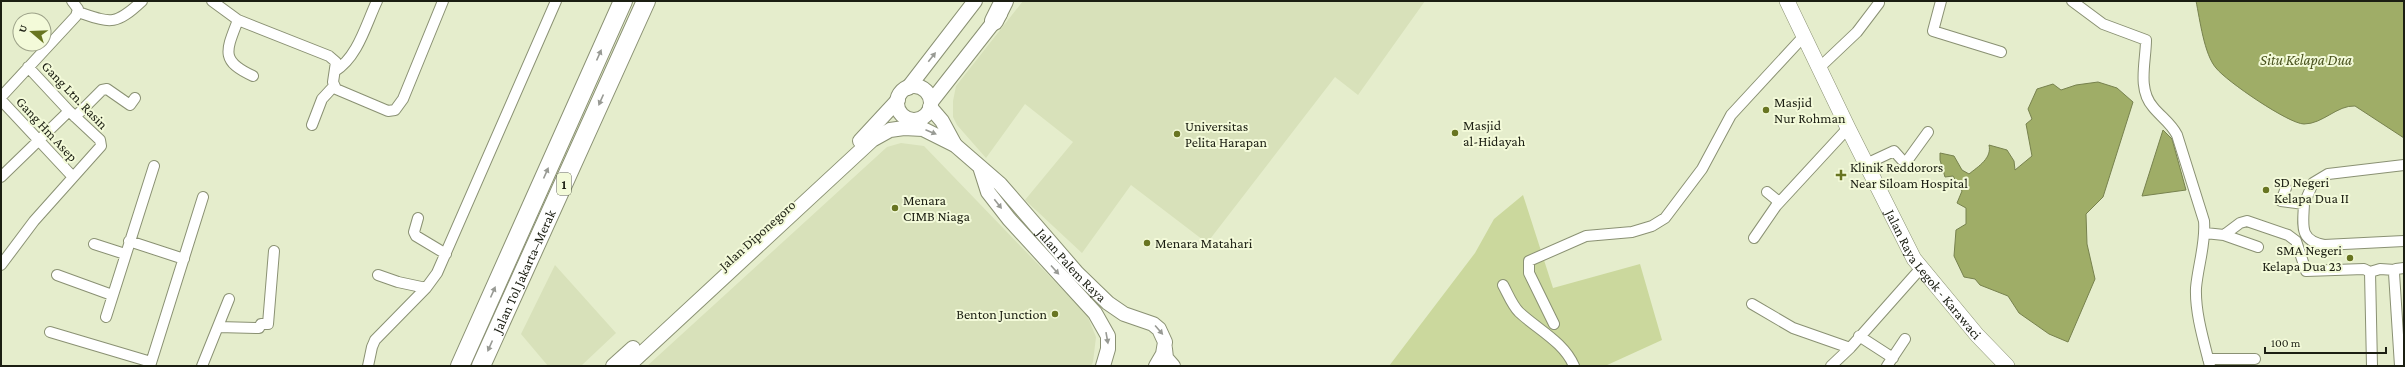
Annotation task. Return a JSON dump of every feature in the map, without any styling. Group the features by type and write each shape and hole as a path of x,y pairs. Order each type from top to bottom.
{"highway":[{"name":"Jalan Tol Jakarta–Merak","path":"460,366 623,1"},
{"name":"Jalan Tol Jakarta–Merak","path":"481,366 646,1"},
{"path":"611,80 651,17 659,1"},
{"path":"994,21 1004,1"}],"main road":[{"name":"Jalan Raya Legok - Karawaci","path":"1787,1 1866,164 1921,268 1977,335 2008,366"}],"street":[{"path":"72,1 78,12 110,22 118,20 142,1"},
{"path":"212,1 238,20 329,56 336,62 334,86 322,99 312,125"},
{"path":"335,71 342,66 350,56 377,1"},
{"path":"368,366 375,340 426,288 446,254 556,1"},
{"path":"975,1 908,88 900,94 898,100 901,114 910,120 915,120 925,116 931,104 1010,1"},
{"path":"1941,1 1933,31 2001,52"},
{"path":"2072,1 2103,24 2146,40 2143,70 2147,98 2151,106 2173,126 2192,176 2204,221 2205,233 2198,264 2196,290 2209,363 2255,359"},
{"path":"334,86 341,94 383,110 395,110 403,99 442,2"},
{"path":"1819,68 1857,32 1880,3"},
{"path":"1,99 78,12"},
{"path":"238,20 230,41 229,57 236,68 253,76"},
{"path":"1554,324 1529,273 1529,261 1586,236 1632,232 1652,226 1666,218 1702,169 1731,115 1804,36"},
{"name":"Gang Ltn. Rasin","path":"28,67 101,143 100,149 73,177"},
{"path":"908,88 923,89 931,104"},
{"path":"1,177 39,141 102,90 107,89 130,105 135,98"},
{"name":"Gang Hm Asep","path":"1,99 73,177"},
{"name":"Jalan Diponegoro","path":"613,366 877,124 898,100"},
{"name":"Jalan Palem Raya","path":"931,104 955,145"},
{"path":"867,145 877,124"},
{"name":"Jalan Palem Raya","path":"904,128 928,131 955,145 981,170 1000,184 1077,273 1112,306 1136,319 1153,324 1159,329 1164,337 1166,358 1173,366"},
{"name":"Jalan Diponegoro","path":"628,366 867,145 890,130 904,128"},
{"path":"1754,238 1779,202 1848,128"},
{"path":"1866,164 1894,151 1902,160 1907,161 1928,132"},
{"path":"2404,165 2328,174 2313,183 2304,204 2303,228 2306,237 2314,243 2324,245 2404,241"},
{"path":"106,317 154,166"},
{"name":"Jalan Palem Raya","path":"981,170 988,192 1032,244 1095,313 1108,336 1108,349 1103,366"},
{"path":"1,265 34,221 73,177"},
{"path":"2286,188 2281,201 2304,204"},
{"path":"1767,192 1779,202"},
{"path":"50,332 150,364 203,197"},
{"path":"418,218 414,232 416,236 446,254"},
{"path":"2224,235 2240,223 2247,221 2288,234 2296,241 2306,271 2364,269 2370,272 2380,269 2399,269 2400,366"},
{"path":"2205,233 2224,235 2258,247"},
{"path":"2296,241 2306,237"},
{"path":"129,241 184,259"},
{"path":"94,244 125,254"},
{"path":"1032,244 1066,259"},
{"path":"721,280 741,250"},
{"path":"218,327 259,328 261,324 268,324 274,251"},
{"path":"1831,366 1850,348 1859,336 1921,268"},
{"path":"2370,272 2372,366"},
{"path":"57,275 112,295"},
{"path":"378,275 398,282 426,288"},
{"path":"1503,285 1518,311 1558,344 1570,358 1574,366"},
{"path":"202,366 229,299"},
{"path":"1752,304 1793,328 1850,348"},
{"path":"1859,336 1890,362 1905,339"},
{"path":"1156,366 1165,349"}],"shaded area":[{"name":"Universitas Pelita Harapan","path":"1023,1 1425,1 1358,95 1335,77 1207,243 1131,185 1082,253 1025,200 1073,142 1025,104 986,158 957,125 953,117 953,101 956,86"},
{"path":"901,143 924,146 1087,315 1096,337 1093,362 1091,366 647,366 887,147"},
{"path":"1523,195 1553,288 1640,264 1662,340 1605,366 1389,366 1475,253 1494,219"},
{"path":"555,265 616,333 581,366 548,366 521,334"}],"water":[{"name":"Situ Kelapa Dua","path":"2196,1 2404,1 2404,138 2355,106 2342,108 2317,121 2304,124 2285,117 2258,101 2222,74 2212,62 2205,46"},
{"path":"2098,82 2117,88 2133,102 2103,197 2086,214 2087,244 2095,279 2068,342 2049,334 2019,313 2008,296 1980,285 1975,279 1964,277 1954,256 1956,230 1966,224 1966,208 1957,203 1962,191 1953,176 1945,177 1940,160 1940,153 1954,156 1962,170 1969,174 1981,165 1987,158 1989,154 1989,145 2007,150 2014,161 2015,170 2032,156 2026,124 2032,119 2028,109 2037,89 2053,84 2061,90 2076,85"},
{"path":"2163,130 2172,139 2186,190 2142,196"}],"place":[{"name":"Masjid Nur Rohman","path":"1766,110"},
{"name":"Masjid al-Hidayah","path":"1455,133"},
{"name":"Universitas Pelita Harapan","path":"1177,134"},
{"name":"Klinik Reddorors Near Siloam Hospital","path":"1841,175"},
{"name":"SD Negeri Kelapa Dua II","path":"2266,190"},
{"name":"Menara CIMB Niaga","path":"895,208"},
{"name":"Menara Matahari","path":"1147,243"},
{"name":"SMA Negeri Kelapa Dua 23","path":"2350,258"},
{"name":"Benton Junction","path":"1055,314"}]}
